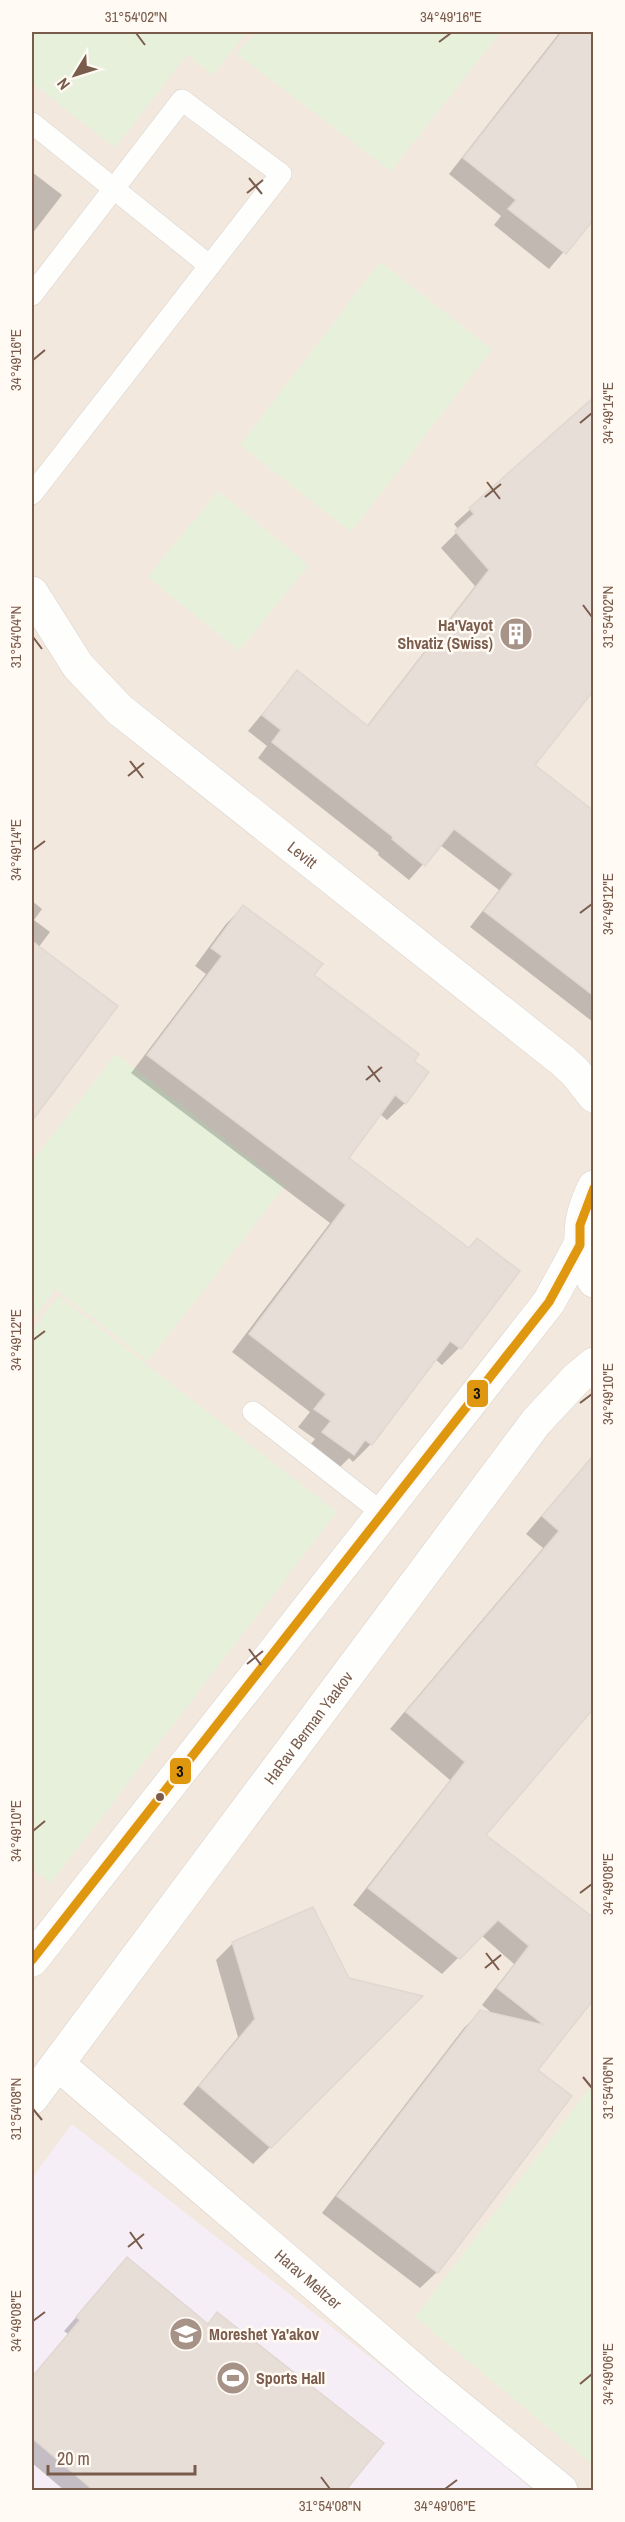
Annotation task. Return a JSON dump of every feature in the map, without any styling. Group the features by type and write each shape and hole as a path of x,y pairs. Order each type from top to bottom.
{"street":[{"name":"Levitt","path":"32,593 78,666 120,710 563,1061 594,1096"},
{"path":"594,1187 585,1206 580,1225 580,1245 586,1268 594,1281"},
{"path":"32,1960 381,1512 549,1302 580,1245"},
{"name":"HaRav Berman Yaakov","path":"32,2098 536,1422 576,1378 594,1364"},
{"name":"Harav Meltzer","path":"58,2064 426,2380 561,2490"}],"lane":[{"path":"32,295 182,100 281,174 32,494"},
{"path":"32,123 210,266"},
{"path":"253,1412 381,1512"}],"shaded area":[{"path":"32,32 593,32 593,2490 32,2490"},
{"name":"Moreshet Ya'akov","path":"72,2124 540,2490 32,2490 32,2178"}],"green space":[{"path":"32,32 247,32 213,75 187,55 115,148 32,83"},
{"path":"255,32 501,32 391,171 237,54"},
{"path":"380,262 492,349 351,532 240,445"},
{"path":"218,491 309,565 239,651 148,577"},
{"path":"116,1054 285,1186 148,1361 56,1289 32,1320 32,1161"},
{"path":"58,1296 337,1512 51,1883 32,1868 32,1331"},
{"path":"593,2084 593,2465 415,2317"}],"building":[{"path":"562,32 594,32 594,219 566,254 508,209 516,200 463,158"},
{"name":"Ha'Vayot Shvatiz (Swiss)","path":"594,397 594,690 535,765 594,811 594,996 484,911 513,874 454,829 425,866 392,839 393,837 272,742 281,730 262,715 297,670 368,726 489,570 455,531 474,514 469,508"},
{"path":"243,905 323,964 314,975 419,1054 414,1061 429,1072 406,1104 395,1095 349,1158 469,1248 477,1238 520,1271 461,1349 450,1341 372,1445 365,1440 354,1455 322,1432 331,1421 314,1409 326,1394 249,1334 346,1205 147,1055 222,956 211,948"},
{"path":"32,941 118,1006 32,1121"},
{"path":"594,1455 594,1708 486,1835 594,1918 594,1999 538,2070 572,2096 438,2273 337,2196 480,2010 544,2025 497,1988 529,1946 498,1920 460,1959 368,1888 465,1762 406,1712 559,1531 542,1516"},
{"path":"313,1907 349,1978 423,1996 271,2148 199,2086 255,2019 232,1942"},
{"name":"Sports Hall","path":"127,2257 208,2324 217,2312 384,2443 346,2490 93,2490 32,2438 32,2377 80,2320 76,2317"}],"transit line":[{"name":"3","path":"32,1960 549,1302 580,1245 580,1225 594,1188"}],"place":[{"name":"Ha'Vayot Shvatiz (Swiss)","path":"516,634"},
{"name":"Moreshet Ya'akov","path":"186,2334"},
{"name":"Sports Hall","path":"233,2378"}]}
